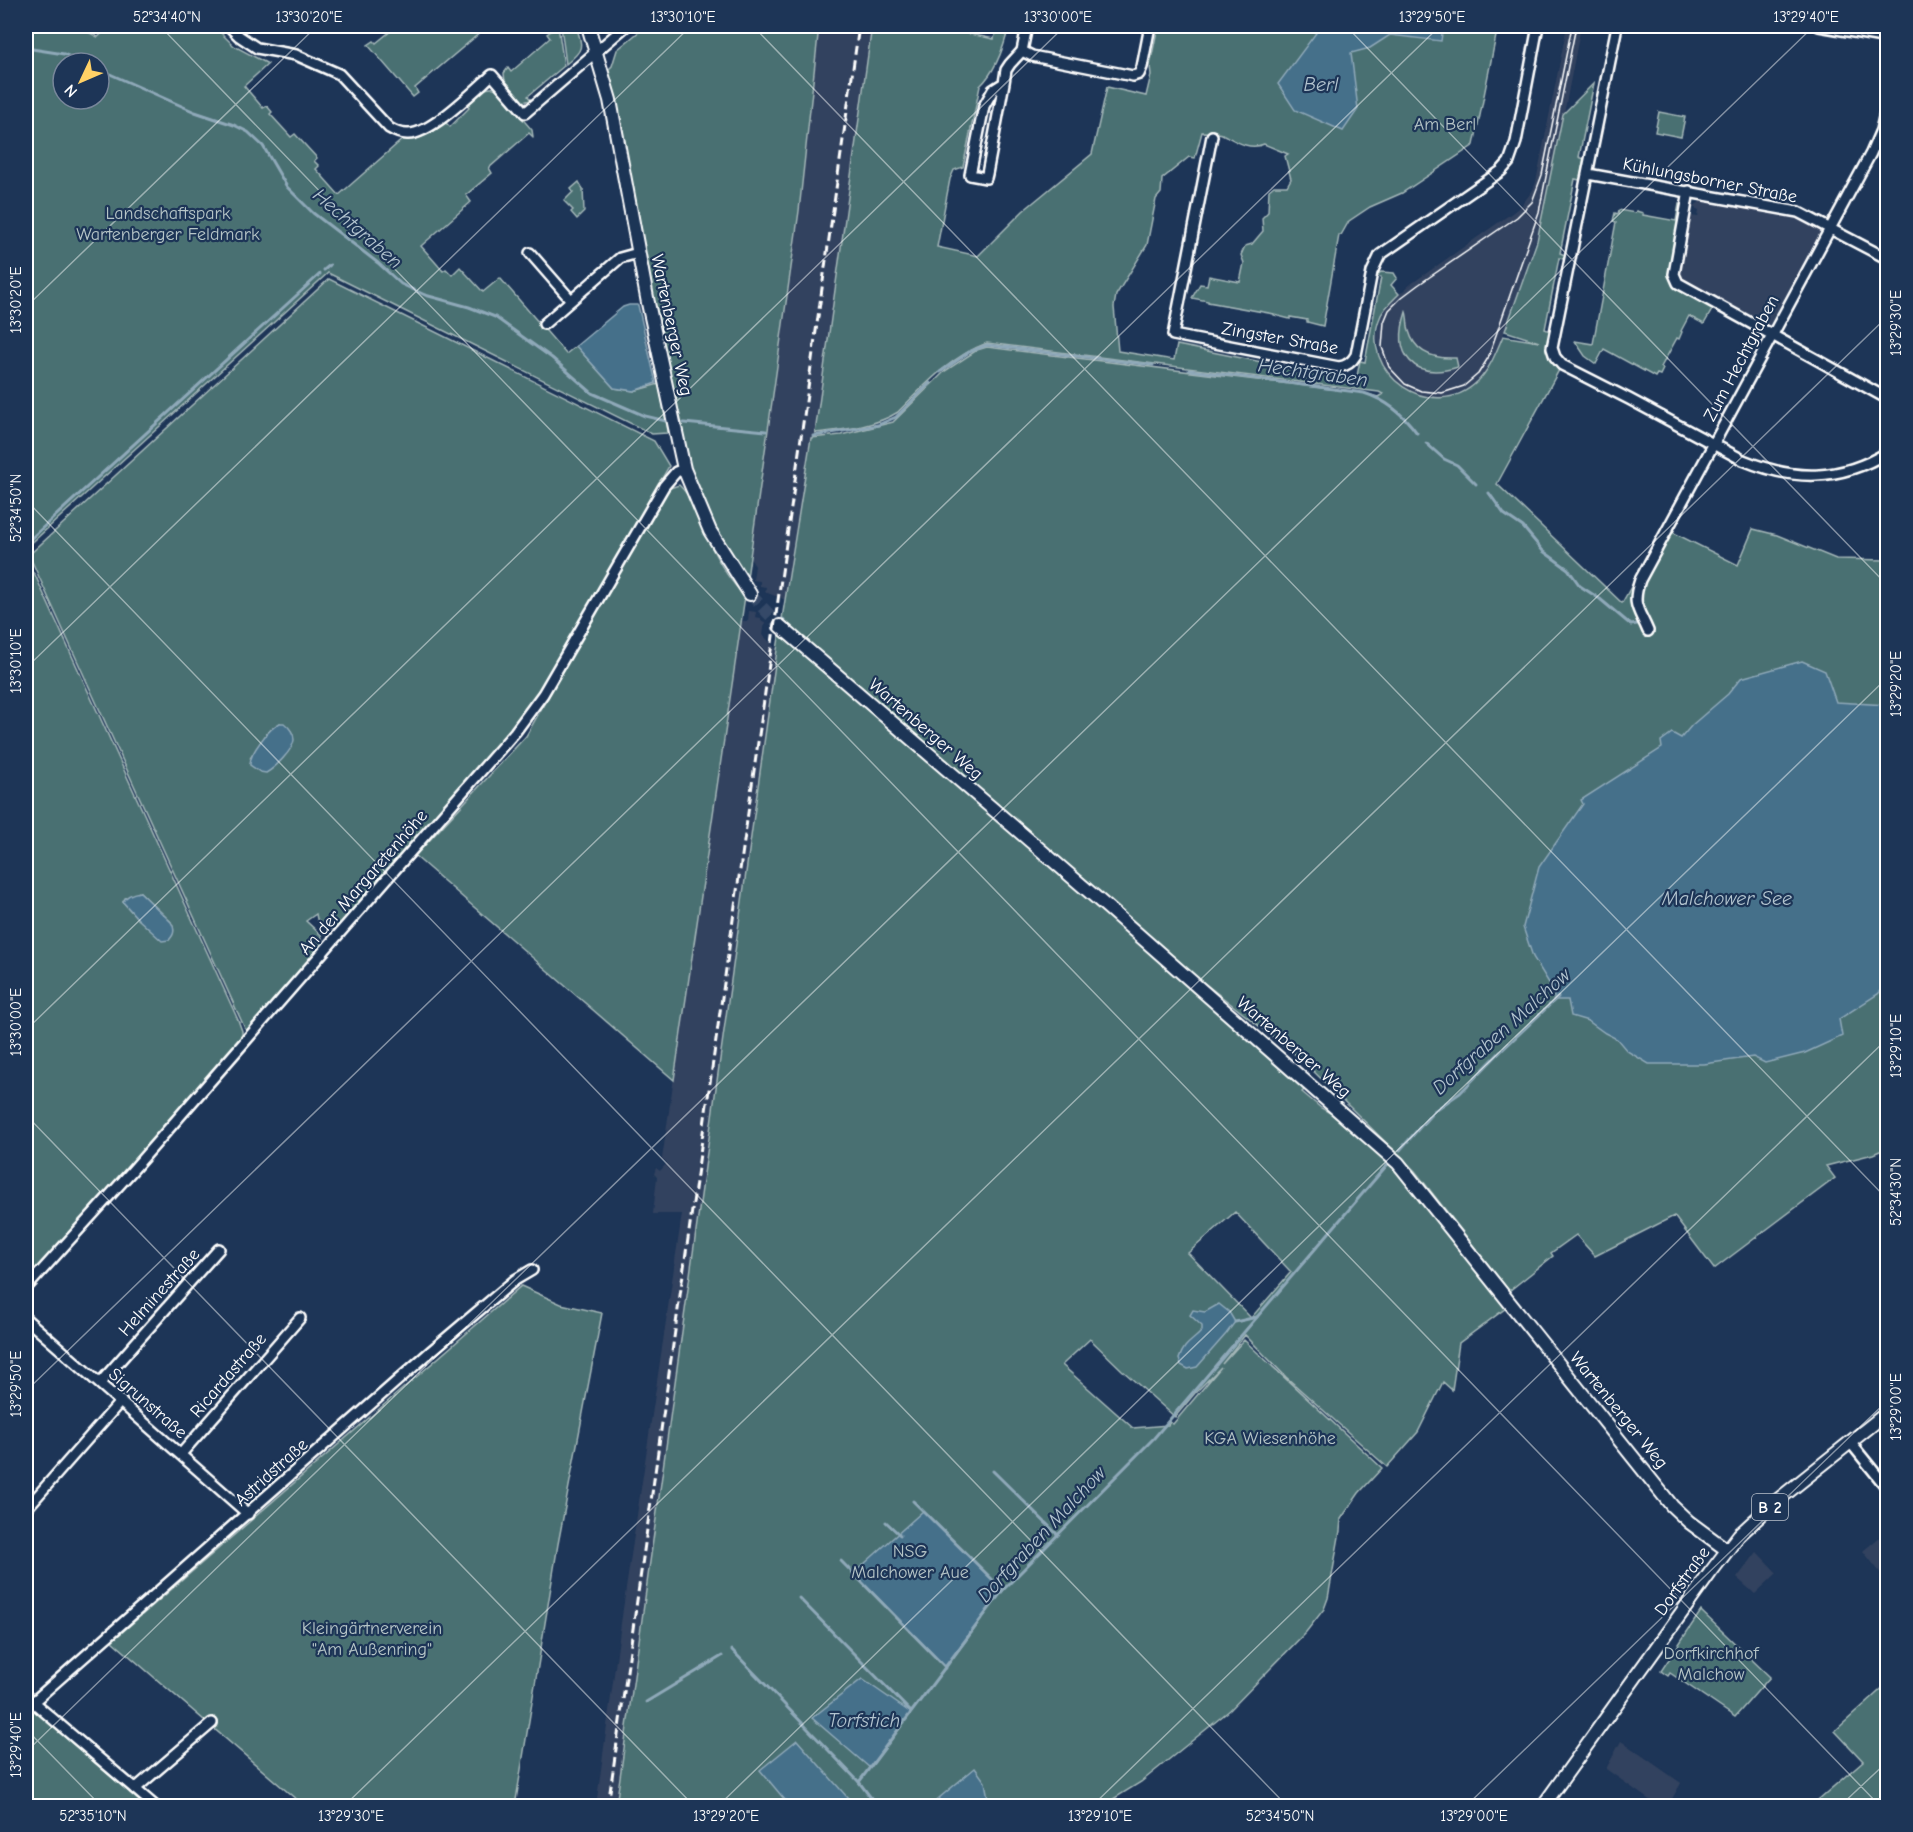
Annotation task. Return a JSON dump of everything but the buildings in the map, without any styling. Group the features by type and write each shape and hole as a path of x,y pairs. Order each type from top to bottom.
{"main road":[{"name":"Wartenberger Weg","path":"588,26 610,100 638,253 684,469 710,531 750,594"},
{"name":"Wartenberger Weg","path":"780,626 1107,907 1398,1163 1672,1506 1689,1522 1727,1550"},
{"name":"Dorfstraße","path":"1543,1806 1727,1550 1744,1530 1887,1412"}],"street":[{"path":"229,26 257,48 296,55 339,74 389,128 408,134 432,126 492,75 525,113 626,26"},
{"path":"1004,83 993,90 984,106 970,175 986,178 1004,83 1006,70 1022,51 1028,26"},
{"path":"1022,51 1032,56 1133,76 1139,74 1142,67 1150,26"},
{"name":"Zingster Straße","path":"1212,136 1173,335 1339,367 1345,366 1356,355 1372,272 1380,255 1501,171 1509,162 1516,142 1538,26"},
{"path":"1617,26 1552,348 1555,357 1562,365 1760,467 1807,476 1836,473 1876,459 1887,452"},
{"path":"1819,26 1887,38"},
{"name":"Zum Hechtgraben","path":"1648,631 1636,605 1635,595 1640,580 1875,144 1881,130 1887,100"},
{"name":"Kühlungsborner Straße","path":"1588,174 1798,212 1887,259"},
{"path":"1689,191 1674,274 1678,283 1887,399"},
{"path":"530,253 571,300"},
{"path":"544,324 620,258 638,253"},
{"name":"An der Margaretenhöhe","path":"26,1288 515,732 543,693 664,486 676,472 684,469"},
{"name":"Helminestraße","path":"100,1383 219,1249"},
{"name":"Astridstraße","path":"29,1699 248,1514 436,1347 515,1280 532,1270"},
{"name":"Ricardastraße","path":"181,1454 300,1318"},
{"name":"Sigrunstraße","path":"26,1319 248,1514"},
{"path":"26,1509 120,1401"},
{"path":"1850,1442 1887,1490"},
{"path":"29,1699 155,1806"},
{"path":"135,1789 212,1723"}],"shaded area":[{"path":"819,26 872,26 815,433 811,438 785,599 783,599 765,592 766,587 760,586 760,581 753,580 755,566 750,558 799,211"},
{"path":"1567,26 1581,26 1549,191 1538,233 1503,336 1485,372 1470,388 1447,397 1435,398 1415,394 1398,384 1381,361 1377,337 1381,316 1387,305 1411,284 1512,213 1521,206 1533,190"},
{"path":"1705,198 1802,217 1822,229 1769,326 1687,282 1682,276 1691,216 1698,217 1699,210 1693,207"},
{"path":"749,611 756,612 755,617 765,622 763,635 777,650 616,1806 596,1806 682,1214 653,1214 657,1177 654,1174 656,1168 660,1171 667,1163 662,1159 741,621 748,621"},
{"path":"1887,1531 1887,1581 1863,1551"},
{"path":"1757,1552 1777,1573 1755,1594 1737,1578"},
{"path":"1621,1741 1681,1783 1668,1806 1658,1806 1606,1769"}],"green space":[{"name":"Landschaftspark Wartenberger Feldmark","path":"26,26 76,26 98,37 110,26 214,26 234,46 268,64 244,86 263,108 267,106 272,112 270,114 291,137 295,134 317,158 314,161 319,166 316,169 339,195 404,138 419,138 433,132 445,122 450,127 469,108 466,104 476,95 483,90 496,88 532,130 533,137 529,133 489,168 492,173 466,195 471,202 421,246 443,271 446,269 452,275 460,267 483,292 500,278 566,354 576,346 614,388 634,391 659,384 668,431 652,434 328,273 26,548"},
{"path":"397,26 488,26 415,88 418,93 413,97 368,45 374,41 376,43"},
{"path":"558,26 564,66 528,96 531,100 523,102 505,83 504,73 508,68 511,72 550,38 547,34"},
{"path":"561,26 576,26 581,44 576,55 566,64"},
{"path":"646,26 819,26 799,211 747,578 711,519 686,457 608,70 612,66 617,50"},
{"path":"872,26 957,26 956,31 994,39 997,26 1009,26 999,58 991,73 980,86 963,167 954,170 950,179 937,247 978,256 1023,211 1092,154 1107,87 1146,96 1158,26 1498,26 1474,145 1402,193 1370,207 1349,221 1339,235 1323,326 1307,322 1307,320 1290,317 1290,319 1192,298 1200,284 1207,285 1209,276 1240,282 1244,263 1241,255 1245,246 1252,244 1263,231 1262,218 1268,212 1269,190 1274,186 1287,186 1291,179 1285,156 1288,154 1264,144 1247,145 1222,134 1202,132 1195,158 1189,157 1162,179 1161,193 1156,199 1147,245 1116,295 1114,307 1118,351 1174,360 1177,345 1356,381 1360,361 1365,362 1381,277 1376,276 1381,272 1394,273 1397,278 1391,285 1399,294 1381,315 1376,336 1379,356 1388,373 1403,387 1421,395 1440,398 1460,393 1478,381 1486,371 1503,336 1539,342 1505,331 1537,241 1563,114 1594,83 1579,157 1584,159 1580,180 1575,179 1560,253 1565,255 1564,259 1559,258 1545,329 1550,331 1549,344 1547,344 1548,355 1560,368 1497,484 1622,603 1664,528 1738,565 1753,529 1777,535 1836,559 1887,560 1887,1148 1826,1166 1835,1178 1714,1269 1674,1216 1595,1256 1576,1235 1551,1253 1553,1256 1509,1291 1415,1171 1301,1059 1194,975 1186,985 1306,1088 1302,1092 1332,1114 1392,1165 1506,1308 1459,1343 1452,1390 1443,1382 1418,1432 1387,1467 1286,1377 1245,1335 1222,1364 1244,1340 1382,1468 1359,1493 1341,1519 1328,1598 1324,1609 1306,1632 1230,1710 1141,1782 1102,1806 616,1806 777,650 811,438 841,435 893,422 945,371 977,350 987,347 1364,393 1378,397 1383,394 987,343 950,364 898,412 889,417 858,427 815,433","holes":["1235,1212 1291,1272 1251,1318 1188,1253","1090,1339 1175,1417 1221,1367 1173,1424 1170,1422 1168,1425 1133,1428 1062,1365"]},
{"path":"1659,112 1685,117 1681,137 1655,132"},
{"path":"579,182 583,189 584,212 577,219 571,212 573,210 564,201 573,192 571,189"},
{"path":"1679,204 1682,205 1669,275 1676,286 1713,308 1704,324 1689,316 1679,339 1677,338 1661,367 1663,369 1660,375 1657,374 1655,377 1604,349 1596,364 1585,356 1575,341 1593,344 1616,222 1613,221 1615,213 1618,214 1619,210 1635,213 1636,211 1643,215 1676,221"},
{"path":"329,279 654,441 669,466 545,683 505,737 337,928 328,929 317,919 316,914 306,921 321,935 323,943 315,957 247,1033 29,555","holes":["280,723 292,733 293,742 251,757 267,733"]},
{"path":"1406,312 1409,331 1416,345 1433,356 1456,358 1458,367 1429,370 1418,367 1410,361 1404,352 1402,341 1402,327"},
{"path":"679,485 692,504 719,562 745,596 674,1080 415,856 526,736 653,511 670,488"},
{"path":"26,565 35,575 238,1020 242,1037 26,1284","holes":["140,892 171,922 173,931 169,940 138,919 123,902 125,898"]},
{"name":"Kleingärtnerverein \"Am Außenring\"","path":"521,1286 561,1304 602,1313 558,1544 515,1806 304,1806 112,1641"},
{"name":"Dorfkirchhof Malchow","path":"1701,1611 1770,1677 1735,1717 1670,1673 1668,1676 1661,1671"},
{"path":"1887,1684 1887,1806 1811,1806 1863,1761 1835,1731"},
{"path":"26,1703 145,1806 26,1806"}],"water":[{"name":"Berl","path":"1313,26 1443,26 1441,41 1390,35 1370,48 1351,53 1358,109 1343,131 1295,110 1278,84 1316,33"},
{"path":"638,305 656,383 634,391 614,388 576,346 623,307"},
{"name":"Malchower See","path":"1802,661 1825,671 1836,702 1887,705 1887,985 1878,994 1839,1019 1842,1036 1805,1053 1765,1063 1753,1057 1704,1064 1649,1064 1627,1051 1617,1039 1588,1021 1571,1016 1568,1000 1554,1000 1554,991 1533,957 1523,927 1539,867 1583,804 1581,800 1662,748 1661,741 1672,733 1681,738 1692,725 1728,694 1741,678"},
{"path":"280,723 284,723 291,730 294,737 293,744 274,767 266,773 260,772 250,765 253,754 265,736"},
{"path":"140,892 171,922 174,931 169,940 162,941 123,902 130,895"},
{"path":"1219,1304 1229,1312 1235,1322 1197,1367 1188,1369 1181,1365 1179,1359 1181,1353 1202,1331 1202,1326 1190,1315 1193,1310 1205,1312"},
{"path":"923,1511 1003,1590 946,1668 854,1573"},
{"name":"Torfstich","path":"862,1679 911,1713 870,1768 812,1718"},
{"name":"Torfstich","path":"797,1740 855,1806 790,1806 760,1770"},
{"path":"975,1768 985,1782 988,1798 980,1806 965,1801 959,1806 931,1806 939,1798"}],"waterway":[{"name":"Hechtgraben","path":"26,46 51,52"},
{"name":"Hechtgraben","path":"111,74 195,112 248,132 263,146 287,187 313,213 378,263 401,284 425,295 495,317 552,358 592,393 645,416 666,421"},
{"path":"324,270 330,265"},
{"path":"26,543 320,274"},
{"name":"Hechtgraben","path":"940,372 969,352 987,345 1153,365"},
{"name":"Hechtgraben","path":"1189,370 1364,393 1394,409 1417,433"},
{"name":"Hechtgraben","path":"813,436 878,425 896,417 930,383"},
{"name":"Hechtgraben","path":"684,423 766,431"},
{"name":"Hechtgraben","path":"1426,443 1444,459 1457,465 1476,484"},
{"name":"Hechtgraben","path":"1489,493 1504,514 1523,527 1543,551 1568,569 1580,586 1600,599 1631,625 1637,624"},
{"path":"783,619 791,628"},
{"name":"Dorfgraben Malchow","path":"1400,1150 1434,1111 1460,1093 1558,997"},
{"name":"Dorfgraben Malchow","path":"1235,1322 1257,1317 1387,1165"},
{"name":"Dorfgraben Malchow","path":"859,1782 1003,1590 1154,1438 1257,1317"},
{"path":"993,1471 1058,1535"},
{"path":"913,1501 1003,1590"},
{"path":"886,1522 900,1535"},
{"path":"841,1561 946,1668"},
{"path":"799,1598 911,1712"},
{"path":"732,1650 859,1782 877,1806"},
{"name":"Dorfgraben Malchow","path":"646,1702 722,1656"}],"tunnel":[{"path":"750,594 780,626"}],"tram line":[{"path":"1572,26 1542,175 1532,202 1517,217 1418,285 1389,310 1384,322 1382,347 1389,367 1405,384 1421,391 1442,393 1464,386 1478,374 1488,358 1539,212 1576,26"}],"railway":[{"path":"608,1806 859,26"}],"park label":[{"name":"Am Berl","path":"1445,124"},
{"name":"KGA Wiesenhöhe","path":"1270,1438"},
{"name":"NSG Malchower Aue","path":"910,1561"}]}
